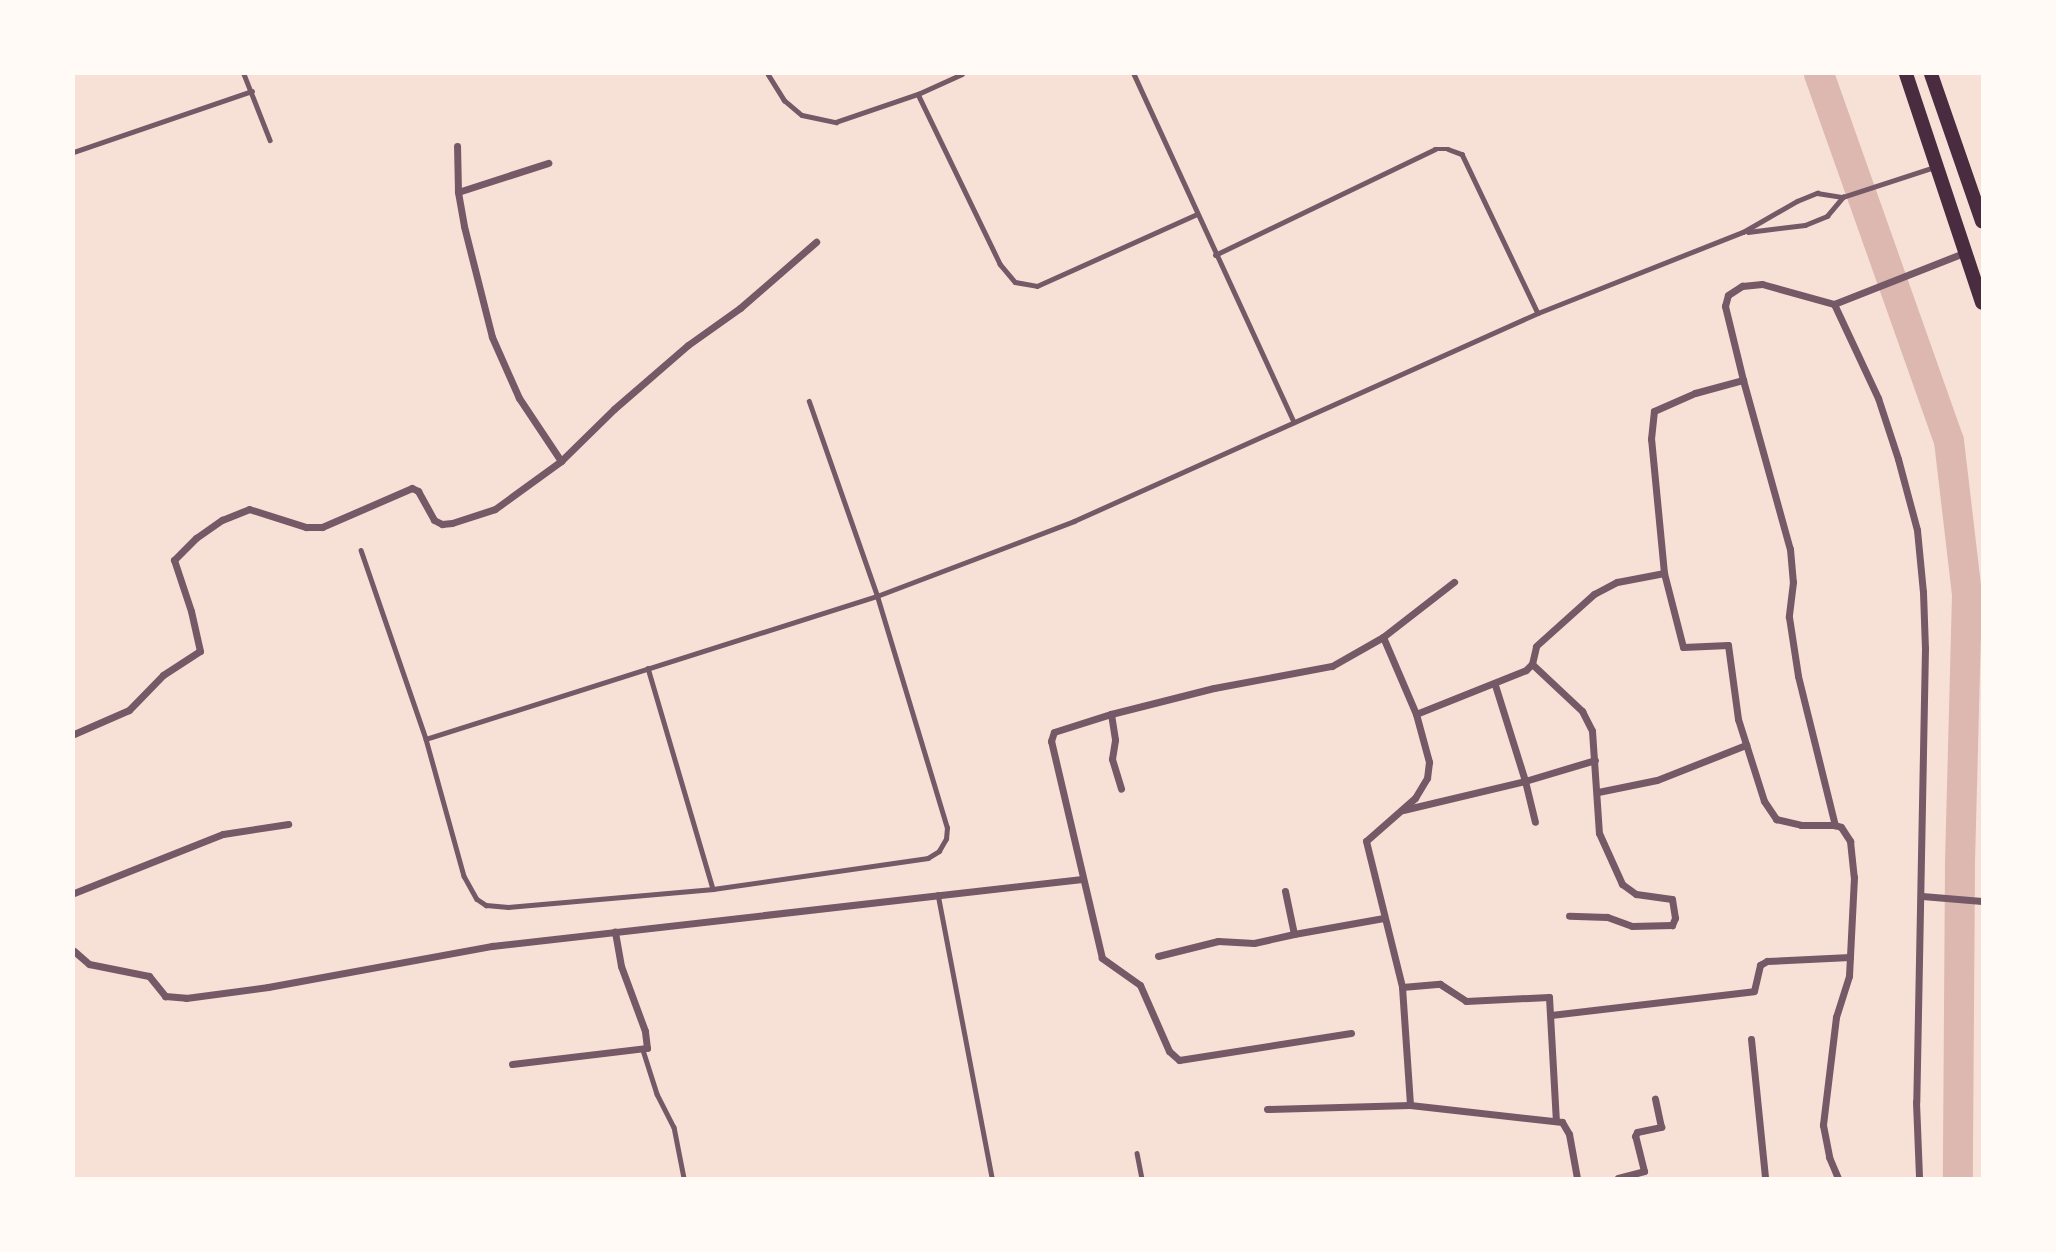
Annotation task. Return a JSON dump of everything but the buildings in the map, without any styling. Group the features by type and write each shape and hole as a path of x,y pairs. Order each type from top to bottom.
{"highway":[{"path":"1906,74 1983,303"},
{"path":"1931,74 1983,220"}],"street":[{"path":"457,146 458,192 492,337 519,398 561,461"},
{"path":"458,192 548,163"},
{"path":"74,734 129,709 163,675 200,651 191,611 174,560 196,538 222,520 249,509 306,527 322,527 412,488 418,491 434,520 442,524 495,509 561,461 614,409 688,345 740,308 816,242"},
{"path":"1835,825 1798,676 1789,617 1793,582 1790,549 1725,306 1728,295 1742,286 1762,284 1834,304 1968,252"},
{"path":"1834,304 1878,398 1917,530 1925,648 1917,1063 1919,1178"},
{"path":"1743,380 1695,393 1654,411 1651,439 1664,573 1683,648 1728,645 1738,719 1764,801 1776,819 1801,825 1835,825 1841,827 1850,841 1854,877 1849,976 1836,1017 1823,1125 1829,1157 1838,1178"},
{"path":"1416,714 1495,685 1532,664 1536,646 1594,594 1617,582 1664,573"},
{"path":"1351,1033 1179,1060 1169,1051 1140,985 1102,958 1051,741 1054,732 1111,714 1214,688 1332,666 1384,637 1454,582"},
{"path":"1384,637 1416,714 1429,762 1427,778 1415,798 1366,841 1402,987 1410,1105"},
{"path":"1532,664 1582,711 1592,731 1598,792 1598,833 1622,884 1636,894 1672,899 1674,924 1632,926 1607,917 1569,916"},
{"path":"1495,685 1535,822"},
{"path":"1111,714 1115,740 1112,759 1121,789"},
{"path":"1598,792 1657,780 1746,745"},
{"path":"1401,810 1525,781 1595,760"},
{"path":"74,893 223,834 288,824"},
{"path":"74,951 89,964 149,976 164,996 173,998 268,987 492,946 1082,879"},
{"path":"1285,891 1294,934"},
{"path":"1922,896 1983,901"},
{"path":"1158,956 1218,941 1254,943 1384,918"},
{"path":"512,1064 647,1048 647,1038 621,966 615,932"},
{"path":"1551,1014 1754,991 1760,965 1767,961 1850,957"},
{"path":"1402,987 1440,984 1466,1002 1549,997 1556,1121"},
{"path":"1751,1039 1765,1178"},
{"path":"1618,1178 1644,1171 1635,1136 1637,1132 1661,1127 1655,1099"},
{"path":"1267,1109 1410,1105 1562,1122 1567,1128 1577,1178"}],"lane":[{"path":"244,74 270,141"},
{"path":"768,74 784,100 802,115 836,121 918,94 962,74"},
{"path":"1134,74 1294,422"},
{"path":"74,152 252,91"},
{"path":"918,94 1000,264 1015,282 1037,286 1197,214"},
{"path":"1215,255 1435,149 1448,149 1462,154 1538,313"},
{"path":"426,739 877,596 1074,521 1538,313 1744,232 1797,201 1817,193 1843,197 1938,166"},
{"path":"1744,232 1805,225 1826,216 1843,197"},
{"path":"361,550 426,739 464,876 477,899 486,905 508,907 713,889 916,861 939,850 946,839 947,828 877,596 809,402"},
{"path":"648,668 713,889"},
{"path":"939,894 992,1178"},
{"path":"643,1050 657,1094 674,1127 684,1178"},
{"path":"1137,1153 1142,1178"}],"waterway":[{"path":"1819,74 1949,441 1967,595 1960,867 1958,1178"}]}
